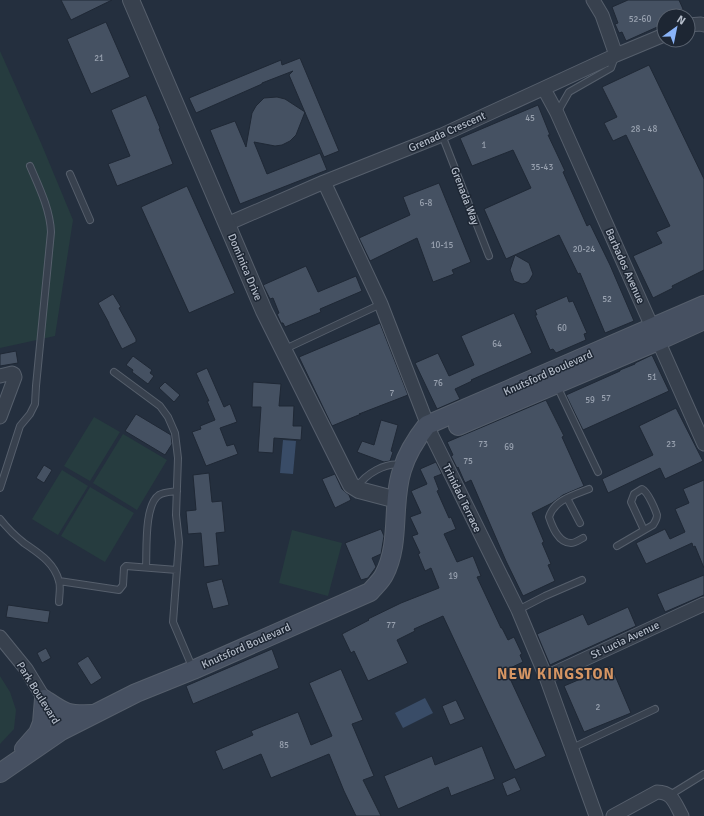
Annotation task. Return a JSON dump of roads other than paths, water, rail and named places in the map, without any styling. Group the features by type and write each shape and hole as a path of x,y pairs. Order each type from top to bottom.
{"main road":[{"name":"Knutsford Boulevard","path":"429,431 557,384 656,335 704,304"},
{"name":"Knutsford Boulevard","path":"3,771 61,731 136,693 193,670 370,592 384,576 392,552 397,500 402,470 411,447 429,431 656,335 704,320"},
{"path":"3,771 38,733 42,723 44,699 63,712 74,715 96,714"}],"street":[{"name":"Dominica Drive","path":"131,0 264,311 351,485 356,488"},
{"path":"593,0 602,15 616,55"},
{"name":"Grenada Crescent","path":"227,224 324,182 442,135 616,55 656,38"},
{"name":"Barbados Avenue","path":"544,88 557,113 704,444"},
{"name":"Trinidad Terrace","path":"324,182 382,304 429,431 518,610 546,677 596,816"},
{"path":"0,376 12,373 15,376 0,417"},
{"path":"356,488 397,500"},
{"name":"St Lucia Avenue","path":"546,677 704,604"},
{"name":"Park Boulevard","path":"0,638 26,669 51,710 61,731"},
{"path":"613,816 657,792 665,792 670,795 682,816"}],"lane":[{"path":"557,113 569,92 611,68 616,55"},
{"name":"Grenada Way","path":"442,135 489,256"},
{"path":"0,488 20,426 30,414 35,404 51,221 30,166"},
{"path":"70,174 90,220"},
{"path":"283,350 382,304"},
{"path":"114,372 160,406 168,417 175,433 178,458 176,515 179,542 173,622 193,670"},
{"path":"557,384 598,472"},
{"path":"356,488 361,481 382,467 406,461"},
{"path":"583,538 571,543 564,541 557,535 550,522 549,516 551,510 557,504 589,489"},
{"path":"617,546 644,530 656,521 657,516 647,493 642,490 634,494 631,502 644,530"},
{"path":"146,567 149,512 152,503 162,494 177,491"},
{"path":"567,498 580,523"},
{"path":"0,519 7,528 44,557 54,570 59,581 59,602"},
{"path":"59,581 119,590 123,585 124,568 126,566 177,570"},
{"path":"518,610 545,596 582,580"},
{"path":"572,748 655,709"},
{"path":"670,795 704,774"}],"water":[{"path":"283,440 296,441 293,474 280,473"},
{"path":"425,698 433,713 403,728 395,713"}],"district":[{"name":"NEW KINGSTON","path":"556,674"}]}
